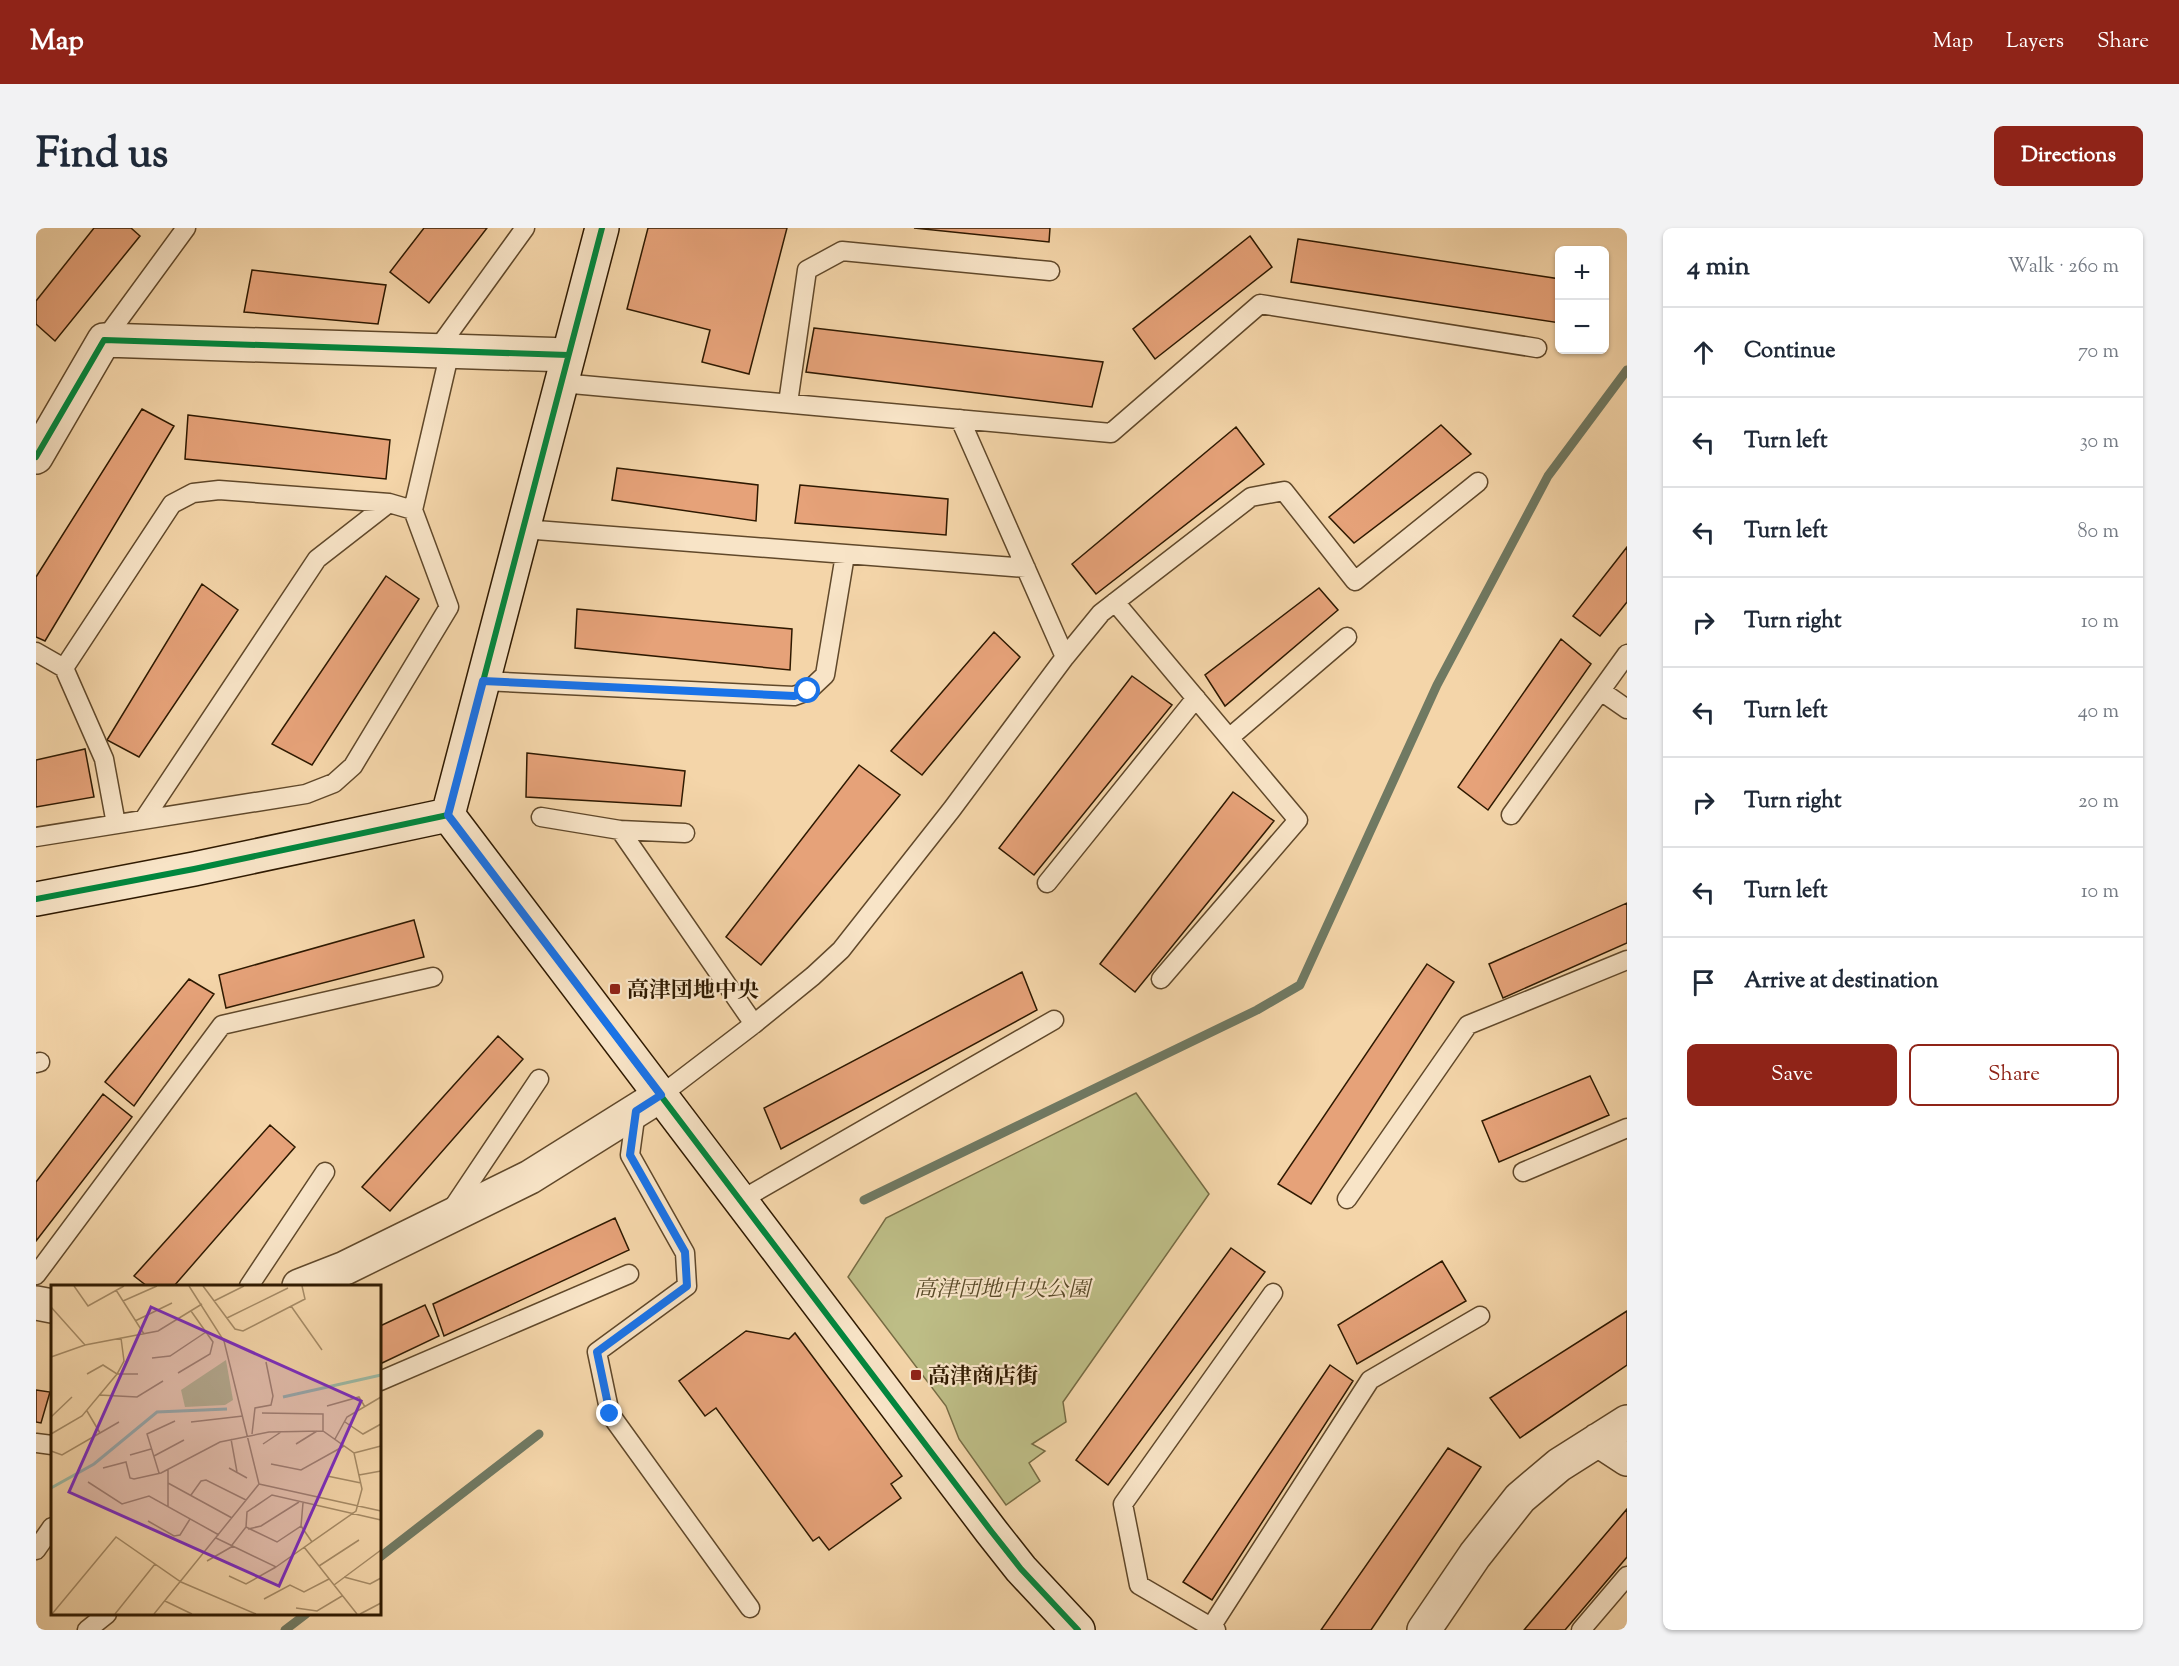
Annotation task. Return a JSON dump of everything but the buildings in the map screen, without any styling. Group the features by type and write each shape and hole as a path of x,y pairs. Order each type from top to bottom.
{"street":[{"path":"602,228 448,815 649,1103 741,1200 991,1531 1021,1569 1078,1630"},
{"path":"36,457 104,340 443,351 565,369"},
{"path":"36,899 448,815"},
{"path":"304,1285 345,1268 530,1177 649,1103"},
{"path":"36,1303 51,1306"},
{"path":"1424,1630 1475,1555 1520,1498 1559,1465 1627,1422"},
{"path":"1598,1440 1627,1459"}],"lane":[{"path":"104,340 186,228"},
{"path":"36,837 306,794 334,783 353,766 449,607 413,510 443,351 525,228"},
{"path":"788,403 807,270 842,250 1050,271"},
{"path":"565,369 788,403 1111,433 1260,304 1537,348"},
{"path":"960,419 1065,657"},
{"path":"750,1608 610,1414 597,1352 687,1286 685,1252 630,1155 649,1103 753,1024 813,976 841,950 1101,613 1251,496 1284,492 1355,581 1478,482"},
{"path":"64,668 172,504 194,493 219,490 389,503 413,510"},
{"path":"144,819 317,559 389,503"},
{"path":"523,529 1026,567"},
{"path":"483,681 794,696 808,691 825,675 845,555"},
{"path":"1115,602 1298,820 1161,979"},
{"path":"1229,738 1347,637"},
{"path":"36,652 64,668 104,759 116,824"},
{"path":"1511,815 1627,654"},
{"path":"1601,691 1627,710"},
{"path":"1047,883 1196,698"},
{"path":"541,818 620,830 685,833"},
{"path":"620,830 753,1024"},
{"path":"1347,1199 1468,1025 1627,960"},
{"path":"36,1275 222,1025 433,977"},
{"path":"741,1200 1054,1020"},
{"path":"446,1218 539,1079"},
{"path":"1523,1172 1627,1128"},
{"path":"250,1285 326,1172"},
{"path":"381,1381 629,1274"},
{"path":"1273,1293 1123,1504 1138,1585 1214,1629 1370,1380 1480,1316"},
{"path":"36,1443 51,1445"},
{"path":"36,1550 51,1528"},
{"path":"1581,1630 1627,1576"},
{"path":"87,1630 105,1615"}],"green space":[{"name":"高津団地中央公園","path":"1136,1093 1209,1194 1063,1402 1066,1422 1032,1444 1045,1451 1029,1463 1040,1481 1006,1505 959,1439 946,1406 848,1277 886,1218"}],"waterway":[{"path":"864,1200 1257,1010 1300,985 1437,685 1548,476 1627,370"},
{"path":"381,1556 539,1434"},
{"path":"285,1630 305,1615"}],"cycle path":[{"path":"448,815 602,228"},
{"path":"36,457 104,340 568,355"},
{"path":"448,815 991,1531 1021,1569 1078,1630"},
{"path":"36,899 194,869 448,815"}],"place":[{"name":"高津団地中央","path":"615,989"},
{"name":"高津商店街","path":"916,1375"}],"route":[{"path":"610,1414 597,1352 687,1286 685,1252 630,1155 636,1111 661,1095 448,815 483,681 794,696 808,691"}]}
